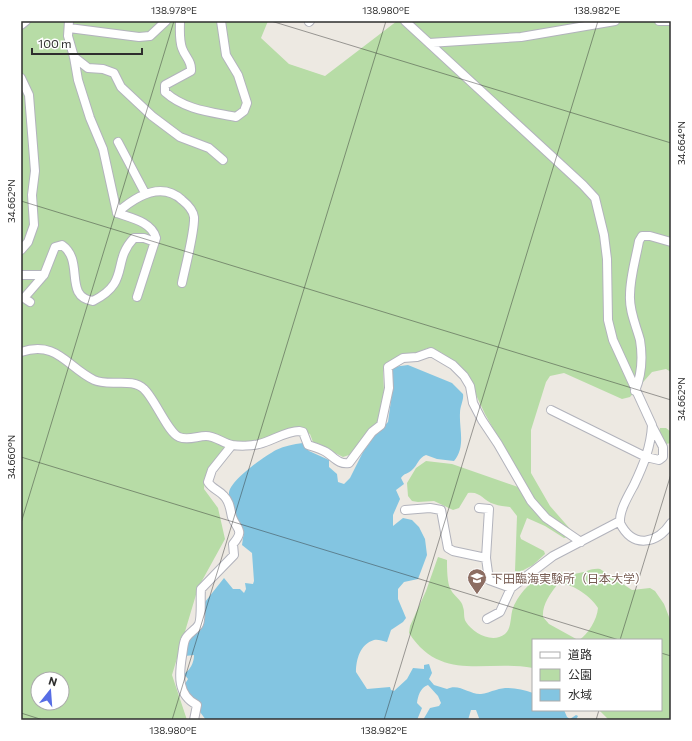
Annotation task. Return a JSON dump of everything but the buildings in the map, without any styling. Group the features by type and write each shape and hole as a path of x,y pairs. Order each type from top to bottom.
{"street":[{"path":"21,26 26,21"},
{"path":"117,213 103,149 83,100 71,49 69,25 139,37 150,36 166,21"},
{"path":"180,21 182,50 192,64 191,72 165,85 165,92 184,105 236,117 244,111 247,103 238,75 226,55 221,21"},
{"path":"405,21 583,185 595,198 604,235 607,259 608,320 612,340 635,391 662,443 664,454 663,457 659,460 646,456 551,410"},
{"path":"429,43 521,37 615,21"},
{"path":"659,21 671,22"},
{"path":"74,57 88,68 103,69 114,73 121,87 152,116 180,137 209,148 223,160"},
{"path":"21,78 29,95 35,171 32,195 34,225 28,242 21,250"},
{"path":"118,142 145,193"},
{"path":"117,213 145,193 158,191 177,196 188,205 194,217 182,283"},
{"path":"117,213 150,227 155,232 155,242 137,297"},
{"path":"635,391 640,379 642,360 640,340 631,310 630,295 639,241 642,236 650,236 671,242"},
{"path":"30,302 24,298 44,275 55,247 62,245 68,249 75,266 76,289 82,298 93,301 107,292 116,283 125,250 134,238 144,238 155,242"},
{"path":"21,275 44,275"},
{"path":"21,352 29,349 45,350 64,357 95,380 108,384 132,383 142,387 153,400 174,435 180,438 207,436 232,445 257,445 299,431 303,432 308,445 325,451 342,463 349,463 372,432 381,425 389,388 388,367 404,358 417,357 430,352 435,353 453,365 464,376 470,386 473,403 482,420 531,501 546,518 581,542"},
{"path":"486,619 500,612 511,588 553,556 620,521 626,501 646,456 651,439 652,425"},
{"path":"194,720 197,705 189,701 180,686 180,671 185,640 200,620 200,589 234,555 233,544 238,538 240,532 239,527 233,518 228,501 222,494 212,488 208,482 212,470 232,445"},
{"path":"405,510 430,508 441,510 448,548 453,551 486,558"},
{"path":"479,508 489,509 486,558 489,580 511,588"},
{"path":"620,521 628,535 635,540 640,541 663,533 671,523"}],"green space":[{"path":"21,21 268,21 261,38 289,64 325,76 397,21 671,21 671,372 666,369 652,372 630,397 622,399 564,373 550,376 546,382 531,430 531,473 550,506 571,530 570,536 564,538 545,526 527,518 520,536 521,539 544,551 545,554 533,565 518,573 515,571 517,516 510,507 490,503 476,493 468,493 459,508 453,510 434,501 412,501 408,496 407,483 416,468 426,461 452,464 518,487 521,486 523,482 462,369 442,353 428,348 385,365 383,372 384,391 378,422 349,455 343,457 313,442 310,434 294,429 288,429 255,441 227,444 205,476 204,489 218,508 225,539 198,588 172,675 187,720 21,720"},
{"path":"660,428 666,428 671,432 671,443 666,444 659,431"},
{"path":"438,557 447,560 449,584 452,592 460,600 466,622 473,630 483,636 494,638 505,634 509,629 513,608 524,590 535,579 548,573 555,572 576,574 594,569 600,569 632,590 650,588 655,591 664,604 671,622 671,720 609,720 600,711 662,711 662,639 580,639 592,626 598,608 591,599 580,591 568,585 562,584 557,585 549,596 545,604 543,617 549,624 576,639 532,639 532,668 515,666 465,666 450,664 435,658 422,648 409,633 410,626 426,591"}],"water":[{"path":"408,365 452,383 463,394 460,413 461,444 458,456 454,461 437,459 426,455 421,458 412,470 403,475 401,478 404,484 396,490 400,499 393,515 393,526 403,518 412,520 419,527 425,539 427,555 418,579 404,582 398,589 398,599 406,618 403,622 391,630 387,642 376,640 365,645 358,658 356,672 367,689 390,687 391,690 394,691 407,679 413,668 424,669 424,665 429,664 432,673 429,679 434,685 447,689 456,687 477,694 483,694 505,688 524,690 532,693 532,711 564,711 567,717 570,719 576,715 578,716 576,720 478,720 479,718 476,710 471,710 468,720 423,720 430,708 439,706 441,703 438,696 428,685 421,690 419,695 417,703 422,708 417,720 206,720 200,712 198,705 183,687 188,679 184,674 191,666 194,658 194,655 185,656 190,638 203,617 205,602 224,578 233,589 240,589 244,593 246,589 245,583 253,584 254,581 252,553 242,545 244,531 229,498 230,489 234,482 248,469 271,453 286,446 303,443 309,451 329,460 329,467 337,474 338,482 344,484 350,478 363,452 376,434 388,422 393,386 393,367"}],"place":[{"name":"下田臨海実験所（日本大学）","path":"477,595"}]}
